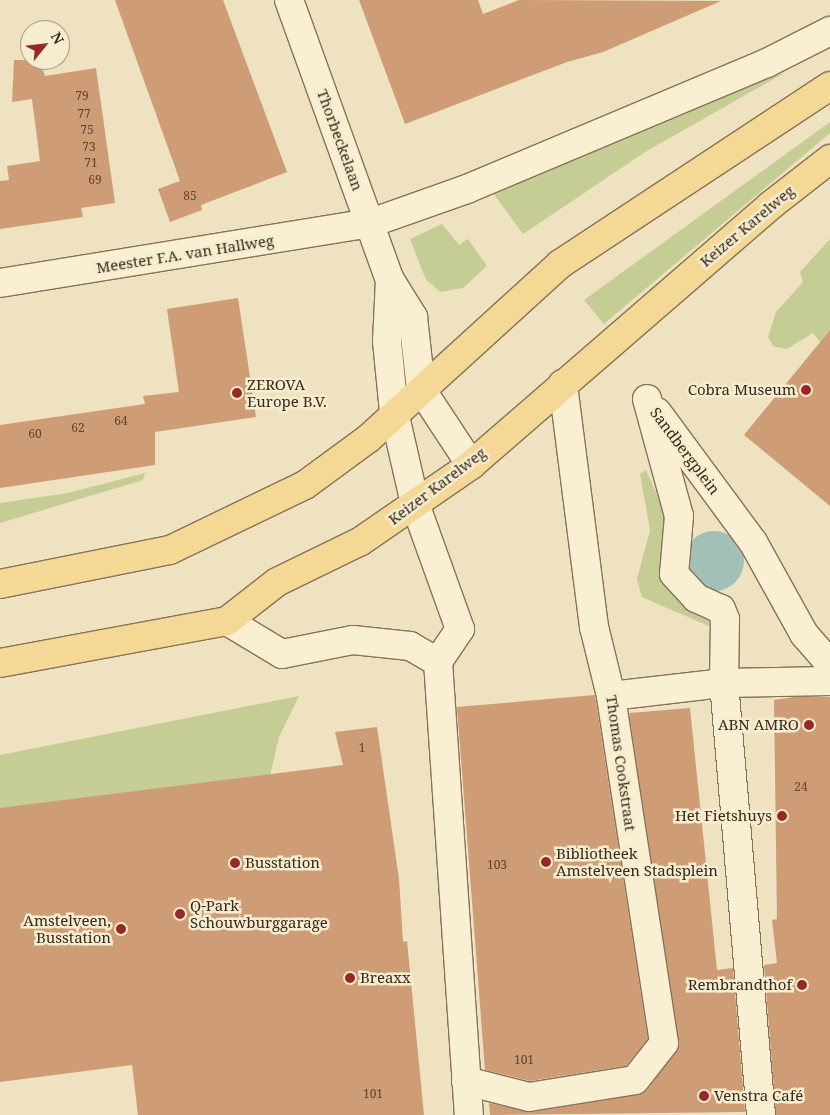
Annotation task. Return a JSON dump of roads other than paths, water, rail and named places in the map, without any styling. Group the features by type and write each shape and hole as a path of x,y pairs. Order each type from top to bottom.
{"main road":[{"path":"0,584 170,550 305,485 369,438 394,412 560,264 830,86"},
{"name":"Keizer Karelweg","path":"0,664 227,621 277,582 361,541 471,465 770,205 830,159"}],"street":[{"name":"Thorbeckelaan","path":"289,0 390,280 413,317 421,389"},
{"path":"370,223 467,189 767,63 830,30"},
{"name":"Meester F.A. van Hallweg","path":"0,283 370,223"},
{"name":"Thorbeckelaan","path":"390,280 386,341 394,412"},
{"name":"Thomas Cookstraat","path":"466,1081 529,1097 635,1080 664,1043 612,696 594,627 563,384"},
{"path":"421,389 471,465"},
{"name":"Sandbergplein","path":"761,1115 724,683 721,610 696,598 674,574 679,516 647,399 753,542 804,634 830,664"},
{"path":"394,412 415,504 460,629 438,662 469,1114"},
{"path":"227,621 282,654 353,640 410,646 438,662"},
{"path":"612,696 724,683 830,681"}],"water":[{"path":"708,531 720,531 731,536 739,544 744,555 742,573 731,586 720,591 708,591 697,586 689,578 684,567 684,555 689,544 697,536"}],"place":[{"name":"Cobra Museum","path":"806,390"},
{"name":"ZEROVA Europe B.V.","path":"237,393"},
{"name":"ABN AMRO","path":"809,725"},
{"name":"Het Fietshuys","path":"782,816"},
{"name":"Bibliotheek Amstelveen Stadsplein","path":"546,862"},
{"name":"Busstation","path":"235,863"},
{"name":"Q-Park Schouwburggarage","path":"180,914"},
{"name":"Amstelveen, Busstation","path":"121,929"},
{"name":"Breaxx","path":"350,978"},
{"name":"Rembrandthof","path":"802,985"},
{"name":"Venstra Café","path":"704,1096"}]}
